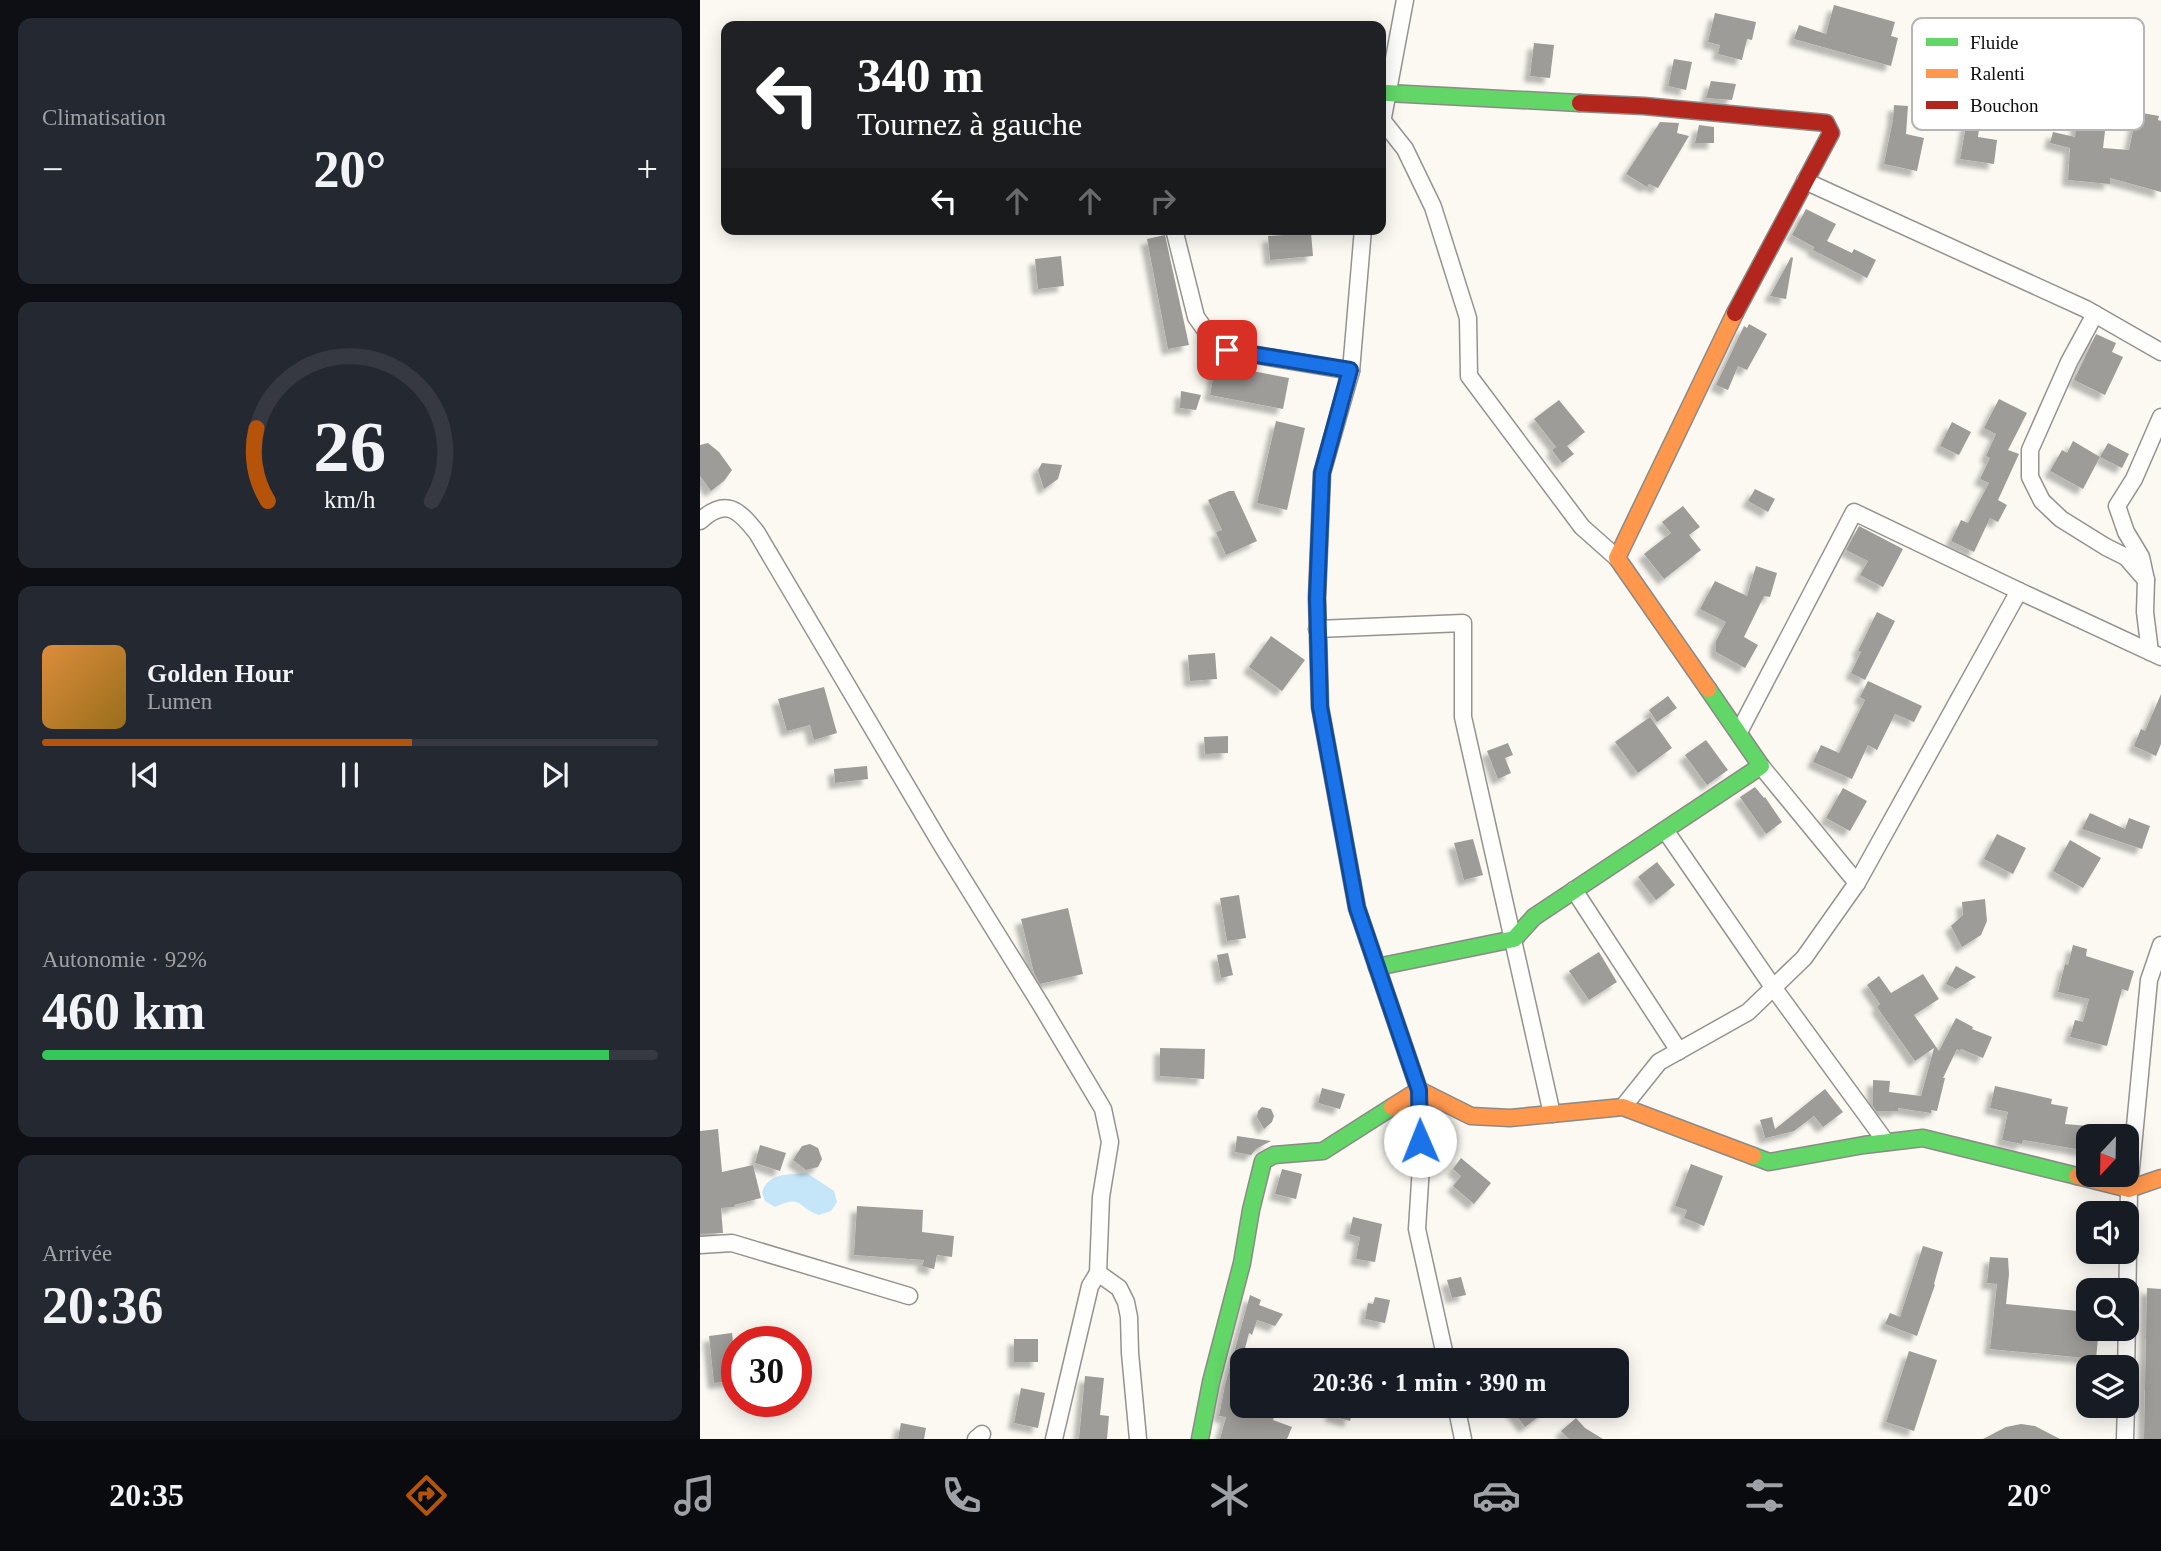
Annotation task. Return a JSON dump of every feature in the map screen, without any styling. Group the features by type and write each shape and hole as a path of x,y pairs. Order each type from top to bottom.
{"street":[{"path":"1386,98 1405,0"},
{"path":"1387,93 1644,106 1826,123 1831,133 1747,289 1617,558"},
{"path":"1386,129 1405,149 1433,207 1468,318 1469,376 1582,527 1617,558 1761,766 1857,883"},
{"path":"1805,181 2095,314 2161,352"},
{"path":"1176,235 1196,317 1211,338 1227,350 1350,370"},
{"path":"1362,235 1350,370 1322,473 1317,598 1320,707 1357,908 1419,1090 1417,1229 1444,1348"},
{"path":"2095,314 2069,362 2030,450 2030,477 2042,501 2061,519 2126,557 2146,580"},
{"path":"2155,655 2145,612 2146,580 2141,557 2126,532 2118,506 2134,478 2161,417"},
{"path":"700,521 719,509 732,508 746,519 757,533 941,844 1103,1109 1110,1142 1101,1196 1098,1273 1090,1286 1054,1439"},
{"path":"1739,732 1854,512 2155,655"},
{"path":"1623,1107 1659,1062 1748,1012 1804,957 1857,883 2020,592"},
{"path":"1317,629 1464,623 1463,717 1552,1114"},
{"path":"1377,967 1514,939 1534,917 1761,766"},
{"path":"1665,830 1773,988 1886,1142"},
{"path":"1574,890 1679,1051"},
{"path":"2126,1355 2129,1189 2149,980 2161,945"},
{"path":"1419,1090 1471,1116 1510,1118 1623,1107 1769,1162 1923,1138 2129,1189 2161,1178"},
{"path":"1200,1439 1263,1161 1274,1155 1323,1151 1419,1090"},
{"path":"700,1245 732,1243 909,1296"},
{"path":"1098,1273 1119,1288 1126,1302 1138,1439"},
{"path":"1459,1418 1463,1439"},
{"path":"2125,1439 2126,1418"}],"water":[{"path":"807,1173 834,1191 837,1202 831,1211 819,1215 799,1203 784,1203 775,1207 765,1201 762,1192 769,1181 780,1176"}],"building":[{"path":"1834,5 1895,22 1891,36 1898,38 1891,66 1794,39 1799,25 1826,34"},
{"path":"1715,13 1756,22 1752,40 1747,39 1742,60 1718,54 1720,45 1708,42"},
{"path":"1534,43 1554,45 1550,78 1530,76"},
{"path":"1674,59 1692,62 1686,90 1668,86"},
{"path":"1711,81 1736,84 1732,100 1706,98"},
{"path":"1894,105 1908,106 1906,134 1924,138 1917,171 1884,164"},
{"path":"2144,113 2159,116 2161,192 2110,178 2110,184 2068,180 2070,148 2050,143 2053,132 2075,137 2076,130 2105,130 2103,148 2129,150 2133,130 2144,130"},
{"path":"1660,122 1679,123 1677,133 1689,136 1658,188 1649,184 1647,187 1626,174"},
{"path":"1699,125 1714,127 1714,143 1695,143"},
{"path":"1965,130 1979,130 1978,137 1997,140 1994,164 1960,159"},
{"path":"1806,209 1836,224 1827,241 1852,253 1854,249 1876,260 1867,278 1813,250 1814,247 1792,235"},
{"path":"1165,235 1189,345 1168,349 1147,239"},
{"path":"1311,235 1313,256 1270,260 1268,236"},
{"path":"1061,256 1064,286 1038,289 1035,259"},
{"path":"1791,257 1793,258 1786,299 1770,296"},
{"path":"1749,324 1767,334 1747,370 1738,366 1728,390 1716,385 1744,326 1747,328"},
{"path":"2096,334 2116,343 2112,352 2123,357 2105,395 2074,380"},
{"path":"1216,364 1289,378 1283,409 1210,395"},
{"path":"1181,391 1201,395 1196,410 1180,408"},
{"path":"1999,399 2027,413 2008,450 2019,454 1998,500 2007,505 1998,522 1990,518 1974,552 1951,541 1961,520 1968,523 1989,483 1980,479 1990,458 1986,456 1996,434 1984,428"},
{"path":"1559,400 1585,432 1567,446 1574,454 1562,463 1552,450 1556,447 1534,419"},
{"path":"1276,421 1305,428 1287,510 1257,503"},
{"path":"1952,422 1971,432 1959,455 1940,446"},
{"path":"2073,441 2100,457 2083,489 2050,471 2062,450 2067,453"},
{"path":"708,443 719,452 732,470 724,481 711,491 700,476 700,445"},
{"path":"2108,443 2129,454 2122,468 2100,457"},
{"path":"1042,463 1062,465 1058,479 1044,489 1038,470"},
{"path":"1755,489 1775,499 1768,512 1748,501"},
{"path":"1234,491 1257,541 1226,555 1216,532 1222,530 1208,500"},
{"path":"1683,506 1700,527 1689,535 1701,550 1664,579 1644,554 1671,533 1662,522"},
{"path":"1859,526 1903,549 1883,587 1860,575 1868,561 1846,550"},
{"path":"1756,566 1777,573 1770,597 1764,596 1744,637 1758,645 1745,668 1716,652 1716,641 1726,622 1700,609 1715,581 1747,596"},
{"path":"1877,612 1895,621 1865,680 1851,673 1861,652 1858,651"},
{"path":"1271,636 1305,660 1282,691 1249,667"},
{"path":"1215,653 1217,679 1190,681 1188,655"},
{"path":"1868,681 1922,706 1914,722 1895,714 1877,750 1868,745 1852,779 1813,762 1821,745 1839,753 1865,700 1860,697"},
{"path":"824,687 837,733 814,740 810,725 787,731 778,699"},
{"path":"2161,694 2161,744 2156,756 2134,746 2141,729 2145,731"},
{"path":"1668,696 1677,708 1657,722 1649,710"},
{"path":"1650,717 1672,748 1638,773 1615,742"},
{"path":"1228,736 1228,753 1205,754 1204,737"},
{"path":"1706,740 1728,770 1707,785 1685,755"},
{"path":"1508,743 1513,755 1505,758 1511,773 1498,779 1487,751"},
{"path":"867,766 868,779 835,783 834,769"},
{"path":"1755,787 1782,822 1766,834 1740,797"},
{"path":"1843,788 1867,801 1850,831 1826,818"},
{"path":"2090,813 2125,829 2129,818 2150,826 2142,849 2082,829"},
{"path":"1997,834 2026,848 2013,874 1984,859"},
{"path":"1473,839 1483,875 1464,880 1454,843"},
{"path":"2070,840 2101,858 2083,888 2053,871"},
{"path":"1657,862 1675,885 1656,900 1638,877"},
{"path":"1239,895 1246,938 1227,941 1220,898"},
{"path":"1985,899 1987,921 1981,935 1962,947 1951,926 1963,915 1962,902"},
{"path":"1068,908 1083,974 1040,984 1034,973 1021,919"},
{"path":"2073,945 2087,949 2086,956 2134,971 2128,991 2122,989 2107,1046 2070,1037 2075,1020 2083,1022 2089,999 2058,992"},
{"path":"1599,952 1617,982 1589,1000 1569,971"},
{"path":"1228,953 1233,975 1221,978 1217,955"},
{"path":"1956,966 1976,977 1956,989 1946,984"},
{"path":"1923,974 1939,999 1914,1015 1939,1051 1956,1018 1973,1027 1972,1029 1992,1037 1983,1058 1957,1049 1943,1078 1937,1111 1931,1110 1931,1113 1898,1108 1898,1111 1876,1111 1873,1106 1873,1080 1890,1081 1889,1092 1921,1096 1934,1048 1915,1061 1877,1007 1880,1004 1867,985 1879,976 1891,993"},
{"path":"1160,1048 1205,1049 1204,1079 1160,1076"},
{"path":"1995,1086 2052,1099 2051,1104 2068,1107 2065,1124 2076,1125 2076,1149 2023,1140 2022,1144 2002,1140 2008,1112 1990,1108"},
{"path":"1322,1088 1345,1094 1340,1109 1318,1103"},
{"path":"1825,1089 1843,1112 1823,1127 1814,1116 1794,1131 1762,1139 1765,1137 1760,1120 1772,1117 1775,1129"},
{"path":"1262,1107 1271,1109 1274,1116 1264,1129 1257,1117"},
{"path":"718,1129 722,1172 753,1165 761,1198 734,1207 721,1208 723,1233 700,1234 700,1131"},
{"path":"1237,1136 1271,1141 1251,1155 1235,1152"},
{"path":"810,1144 818,1148 822,1159 818,1167 806,1170 793,1160 802,1146"},
{"path":"760,1145 786,1153 780,1171 755,1163"},
{"path":"1461,1158 1491,1183 1474,1204 1453,1186 1461,1176 1453,1169"},
{"path":"1691,1164 1723,1176 1704,1226 1684,1218 1687,1210 1675,1206"},
{"path":"1282,1169 1302,1174 1296,1199 1275,1194"},
{"path":"857,1206 923,1210 922,1232 954,1236 952,1257 937,1255 934,1269 922,1266 924,1260 854,1255"},
{"path":"1353,1217 1382,1224 1375,1262 1356,1259 1360,1237 1349,1234"},
{"path":"1923,1246 1943,1252 1935,1285 1917,1336 1885,1324 1890,1313 1900,1317"},
{"path":"1990,1257 2008,1258 2006,1304 2076,1311 2076,1341 2098,1341 2096,1355 2076,1355 2076,1357 1990,1349 1997,1284 1987,1283"},
{"path":"1461,1277 1466,1295 1452,1298 1447,1280"},
{"path":"2147,1288 2161,1289 2161,1439 2144,1439"},
{"path":"1250,1295 1261,1300 1259,1305 1283,1314 1275,1326 1257,1320 1252,1335 1249,1333 1245,1348 1235,1348"},
{"path":"1375,1297 1390,1300 1385,1323 1365,1319 1368,1303 1373,1304"},
{"path":"721,1334 721,1382 714,1383 709,1336"},
{"path":"1014,1339 1038,1339 1038,1362 1014,1362"},
{"path":"1909,1351 1937,1360 1914,1431 1886,1422"},
{"path":"1230,1367 1230,1418 1274,1418 1273,1420 1292,1427 1287,1439 1220,1439 1226,1417 1219,1416"},
{"path":"1085,1376 1104,1378 1100,1415 1109,1416 1107,1439 1079,1439"},
{"path":"1021,1388 1045,1393 1038,1428 1014,1423"},
{"path":"1518,1418 1537,1418 1525,1427"},
{"path":"1576,1418 1585,1428 1603,1439 1569,1439 1561,1431"},
{"path":"901,1423 926,1428 924,1439 898,1439"},
{"path":"2021,1424 2035,1426 2060,1439 1983,1439 2006,1427"}],"traffic: fast":[{"path":"1387,93 1580,103"},
{"path":"1377,967 1514,939 1534,917 1761,766 1708,689"},
{"path":"1200,1439 1263,1161 1274,1155 1323,1151 1392,1107"},
{"path":"1753,1156 1769,1162 1864,1145 1923,1138 2076,1176"}],"traffic: slow":[{"path":"1708,689 1617,558 1735,313"},
{"path":"1392,1107 1419,1090 1471,1116 1510,1118 1623,1107 1753,1156"},
{"path":"2139,1186 2161,1178"},
{"path":"2121,1187 2135,1187"}],"traffic: jam":[{"path":"1580,103 1644,106 1826,123 1831,133 1735,313"}],"route":[{"path":"1227,350 1350,370 1322,473 1317,598 1320,707 1357,908 1419,1090 1420,1141"}]}
